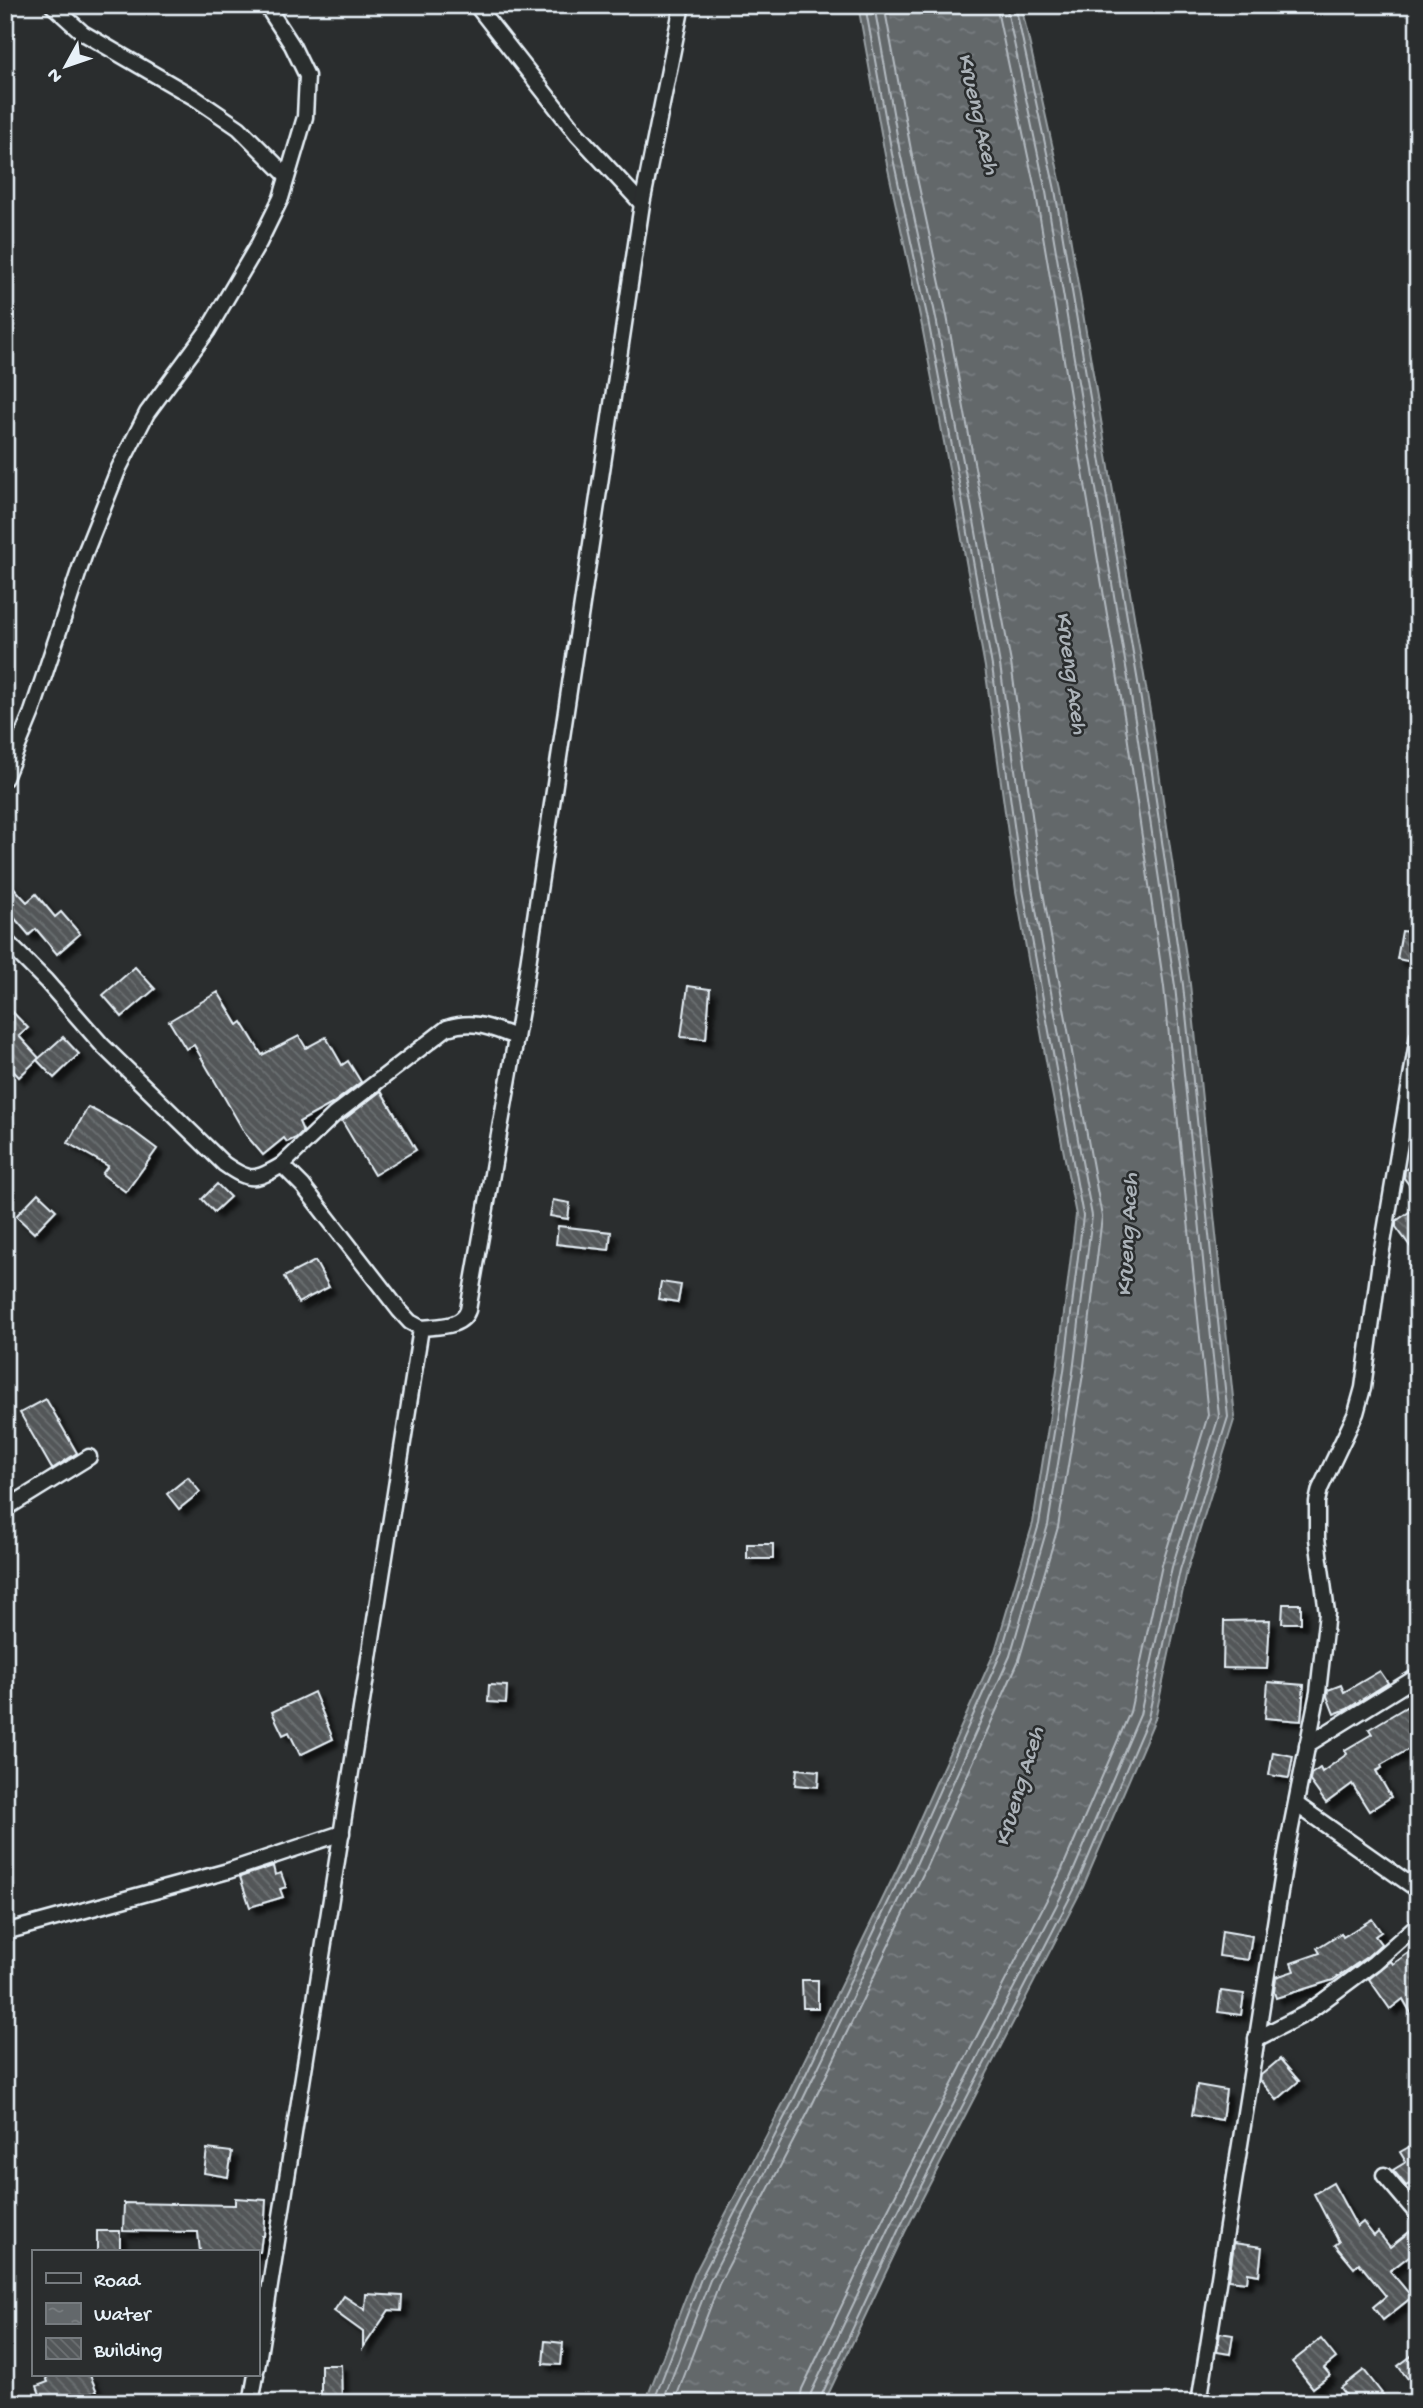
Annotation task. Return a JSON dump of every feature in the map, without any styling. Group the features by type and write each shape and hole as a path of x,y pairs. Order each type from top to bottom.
{"street":[{"path":"52,5 83,33 195,97 239,128 287,176"},
{"path":"5,778 32,712 85,553 119,468 147,413 208,330 259,243 273,216 287,176 305,117 307,76 266,5"},
{"path":"476,5 577,134 642,204"},
{"path":"282,1165 303,1186 410,1322 421,1328 460,1322 465,1318 516,1037 642,204 682,5"},
{"path":"5,940 102,1045 172,1110 224,1164 242,1177 252,1179 264,1176 282,1165 334,1115 447,1028 461,1023 476,1023 516,1037"},
{"path":"1199,2403 1256,2039 1318,1692 1327,1613 1319,1561 1317,1502 1320,1489 1356,1413 1363,1388 1418,1036"},
{"path":"259,2355 421,1328"},
{"path":"5,1508 89,1457"},
{"path":"1307,1745 1418,1676"},
{"path":"1296,1804 1418,1890"},
{"path":"5,1932 228,1871 342,1833"},
{"path":"1256,2039 1307,2013 1374,1963 1418,1924"},
{"path":"1384,2175 1418,2215"},
{"path":"251,2403 256,2376"}],"water":[{"name":"Krueng Aceh","path":"858,5 1021,5 1062,189 1151,717 1190,984 1235,1417 1187,1571 1155,1719 1083,1887 905,2232 824,2403 645,2403 695,2273 787,2096 900,1863 995,1651 1033,1523 1057,1370 1076,1215 1016,891 985,667 921,321 885,155"}],"building":[{"path":"5,878 27,902 36,894 55,917 61,912 80,934 57,954 36,929 29,935 5,907"},
{"path":"1402,931 1418,933 1418,963 1397,959"},
{"path":"135,967 155,989 122,1017 103,995"},
{"path":"688,986 710,989 706,1039 681,1037"},
{"path":"218,992 238,1025 242,1022 262,1055 299,1036 306,1048 326,1037 342,1065 348,1061 361,1082 332,1104 299,1122 303,1131 296,1138 287,1142 284,1138 263,1155 246,1135 194,1045 186,1049 169,1021"},
{"path":"5,1004 28,1028 19,1036 39,1058 19,1077 5,1062"},
{"path":"63,1037 79,1054 54,1078 37,1060"},
{"path":"381,1091 416,1150 374,1175 342,1121"},
{"path":"88,1107 133,1131 157,1149 126,1192 102,1174 108,1166 68,1143"},
{"path":"1418,1160 1418,1197 1404,1178 1405,1170"},
{"path":"217,1184 230,1197 214,1212 202,1199"},
{"path":"38,1193 56,1210 34,1233 16,1216"},
{"path":"553,1200 570,1203 568,1219 550,1216"},
{"path":"1418,1206 1418,1257 1396,1227 1396,1221"},
{"path":"558,1226 611,1232 609,1250 556,1244"},
{"path":"315,1261 329,1287 298,1303 284,1277"},
{"path":"661,1282 681,1285 678,1302 658,1299"},
{"path":"46,1399 77,1453 52,1469 20,1413"},
{"path":"188,1477 200,1492 179,1509 167,1494"},
{"path":"747,1544 773,1544 773,1559 747,1559"},
{"path":"1283,1604 1301,1604 1301,1623 1282,1623"},
{"path":"1270,1620 1267,1669 1223,1668 1224,1621"},
{"path":"1380,1671 1388,1683 1347,1709 1334,1714 1327,1696 1328,1690 1341,1685 1344,1692"},
{"path":"1268,1682 1304,1685 1301,1721 1265,1718"},
{"path":"489,1685 507,1686 506,1703 488,1702"},
{"path":"314,1692 333,1739 300,1755 289,1732 283,1735 272,1712"},
{"path":"1418,1700 1418,1744 1381,1765 1382,1768 1376,1771 1391,1797 1369,1811 1352,1784 1326,1803 1310,1781 1311,1774 1320,1768 1322,1772 1347,1754 1345,1750 1372,1734 1369,1729"},
{"path":"1273,1752 1293,1756 1289,1778 1269,1775"},
{"path":"797,1769 819,1771 818,1787 795,1785"},
{"path":"273,1866 275,1875 281,1873 286,1887 280,1889 283,1897 250,1907 240,1877"},
{"path":"1372,1919 1381,1932 1375,1936 1381,1944 1368,1956 1333,1980 1276,1998 1276,1977 1294,1971 1291,1963 1320,1953 1317,1948 1341,1933 1343,1937"},
{"path":"1222,1931 1252,1936 1248,1960 1219,1956"},
{"path":"1418,1946 1418,2026 1403,1999 1390,2009 1369,1979 1391,1961 1393,1964"},
{"path":"802,1980 818,1980 818,2008 803,2008"},
{"path":"1221,1991 1244,1994 1241,2015 1218,2012"},
{"path":"1280,2059 1299,2081 1277,2100 1260,2080 1261,2075"},
{"path":"1197,2085 1226,2090 1222,2120 1192,2115"},
{"path":"1418,2142 1418,2180 1406,2186 1393,2170 1406,2162 1400,2152"},
{"path":"207,2149 232,2152 228,2177 204,2173"},
{"path":"1333,2183 1357,2227 1363,2222 1374,2236 1378,2232 1390,2247 1418,2225 1418,2249 1390,2271 1412,2297 1383,2320 1373,2307 1386,2296 1359,2263 1354,2268 1335,2245 1339,2242 1314,2194"},
{"path":"235,2198 266,2200 264,2236 260,2252 200,2250 198,2232 123,2231 124,2203 235,2205"},
{"path":"97,2231 120,2231 120,2250 97,2250"},
{"path":"1234,2243 1262,2247 1259,2275 1248,2273 1247,2282 1229,2280"},
{"path":"366,2294 402,2296 401,2311 389,2310 363,2348 363,2332 334,2311 344,2296 365,2310"},
{"path":"1220,2333 1233,2335 1230,2354 1217,2352"},
{"path":"1321,2339 1336,2358 1324,2368 1330,2375 1313,2388 1292,2362"},
{"path":"545,2341 563,2343 561,2365 543,2364"},
{"path":"1418,2351 1418,2392 1398,2366"},
{"path":"321,2365 341,2365 342,2403 321,2403"},
{"path":"1364,2370 1384,2396 1375,2403 1352,2403 1341,2388"},
{"path":"45,2376 90,2376 97,2392 90,2394 93,2403 43,2403 37,2386 48,2382"}]}
